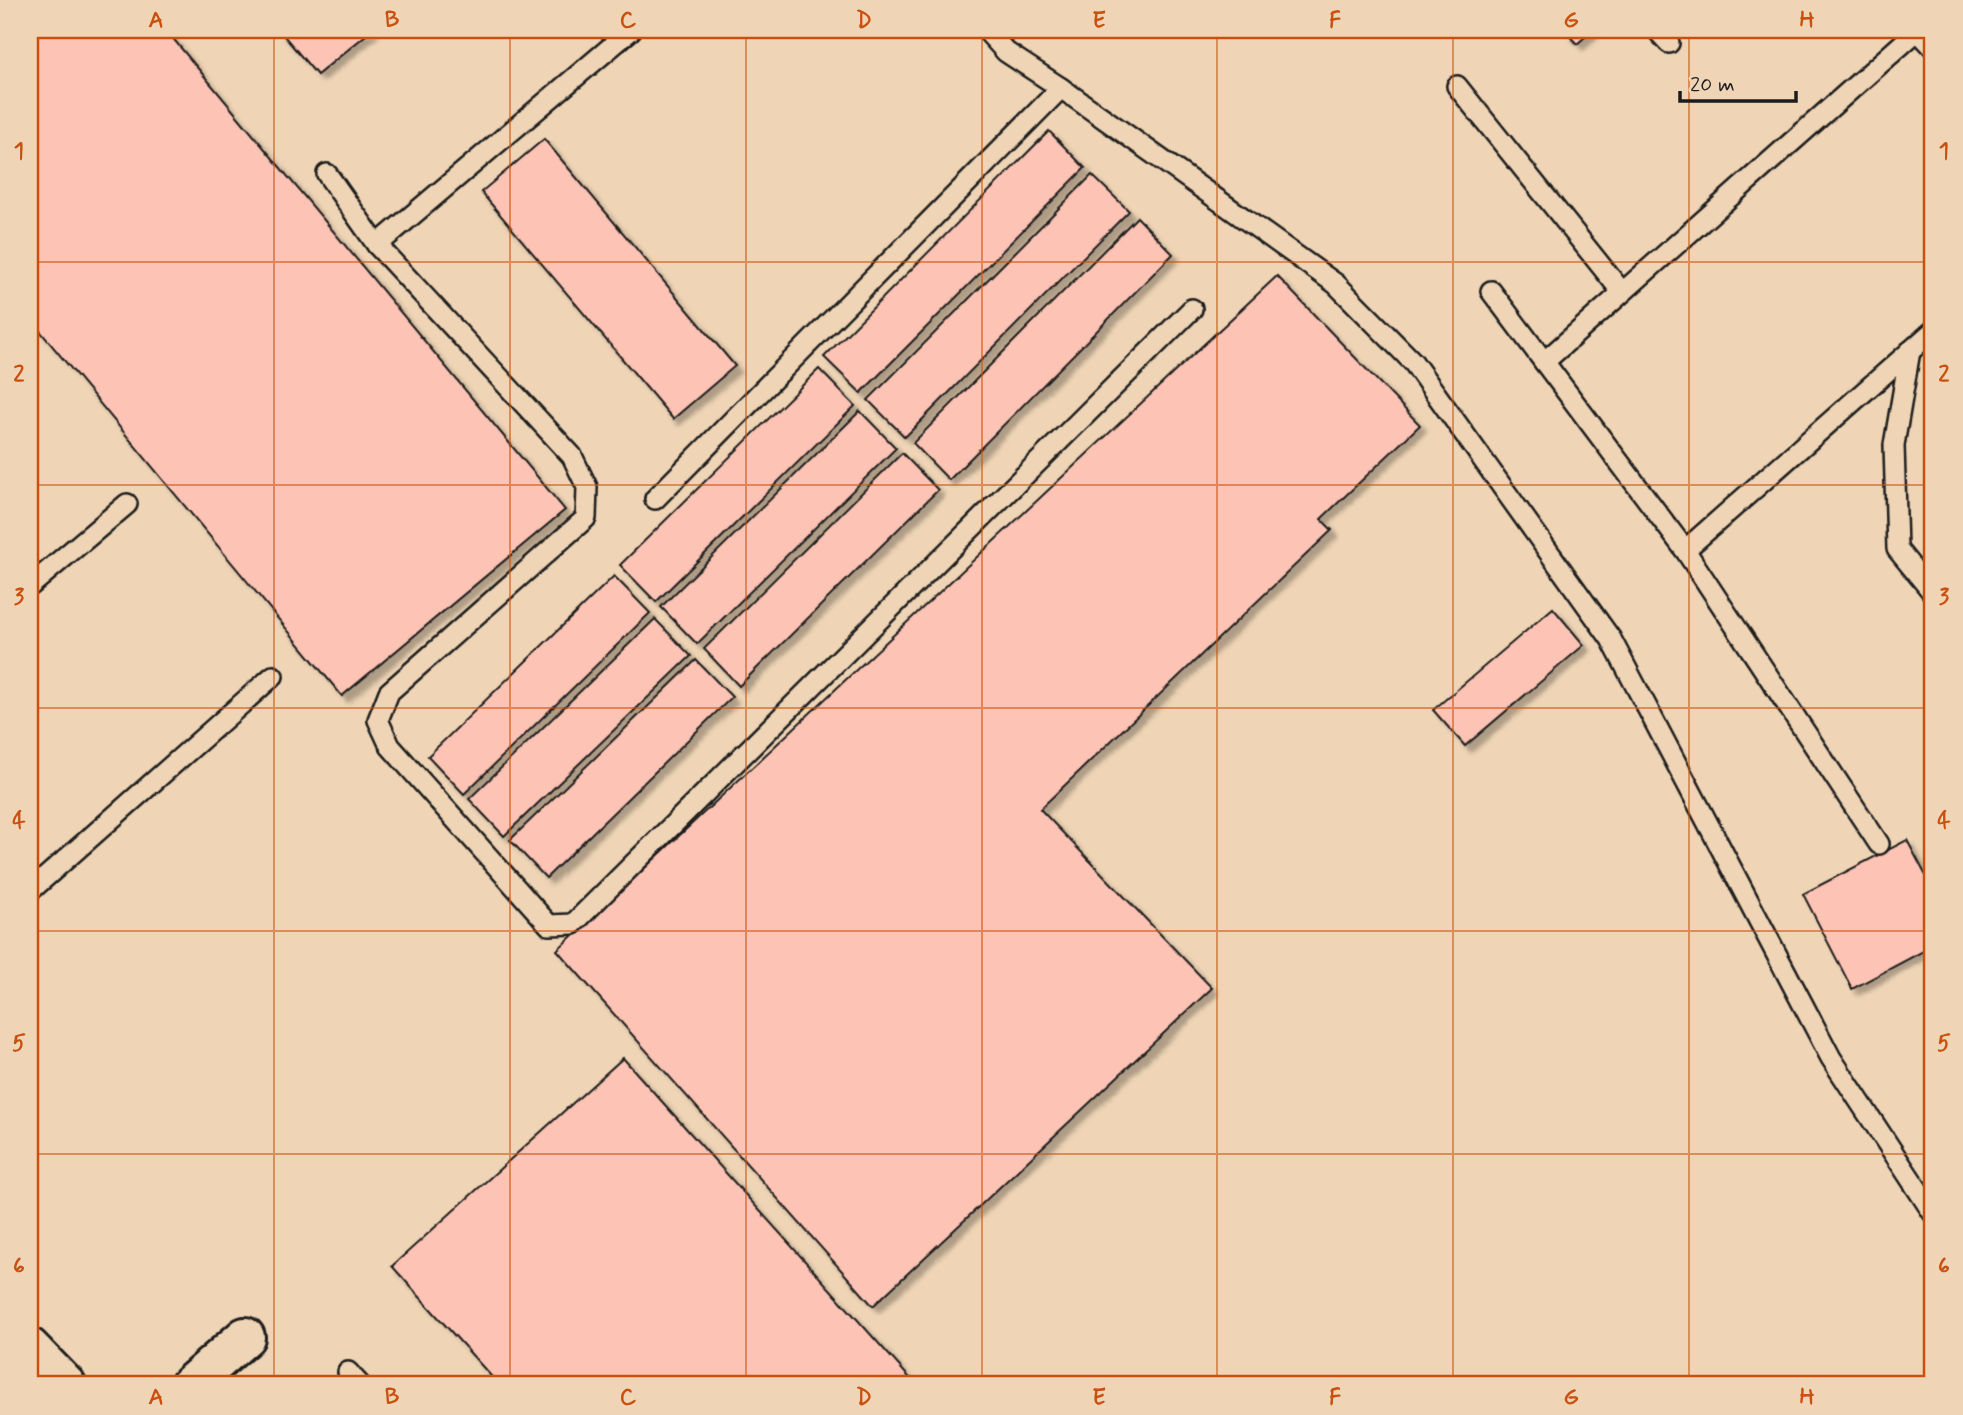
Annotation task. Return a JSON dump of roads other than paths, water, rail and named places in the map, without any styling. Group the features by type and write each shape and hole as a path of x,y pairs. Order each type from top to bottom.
{"street":[{"path":"190,1385 245,1337"},
{"path":"30,1348 66,1385"}],"lane":[{"path":"377,245 631,30"},
{"path":"986,30 1006,52 1061,88 1336,284 1413,362 1611,639 1831,1058 1933,1213"},
{"path":"1544,362 1917,30 1933,47"},
{"path":"1457,86 1622,292"},
{"path":"655,499 1061,88"},
{"path":"327,174 377,245 572,456 587,486 586,518 389,692 378,720 390,746 549,925 573,924 1192,309"},
{"path":"1491,291 1685,550 1879,844"},
{"path":"1685,550 1933,331"},
{"path":"1910,351 1894,445 1897,549 1933,593"},
{"path":"30,586 127,504"},
{"path":"30,891 273,676"}]}
